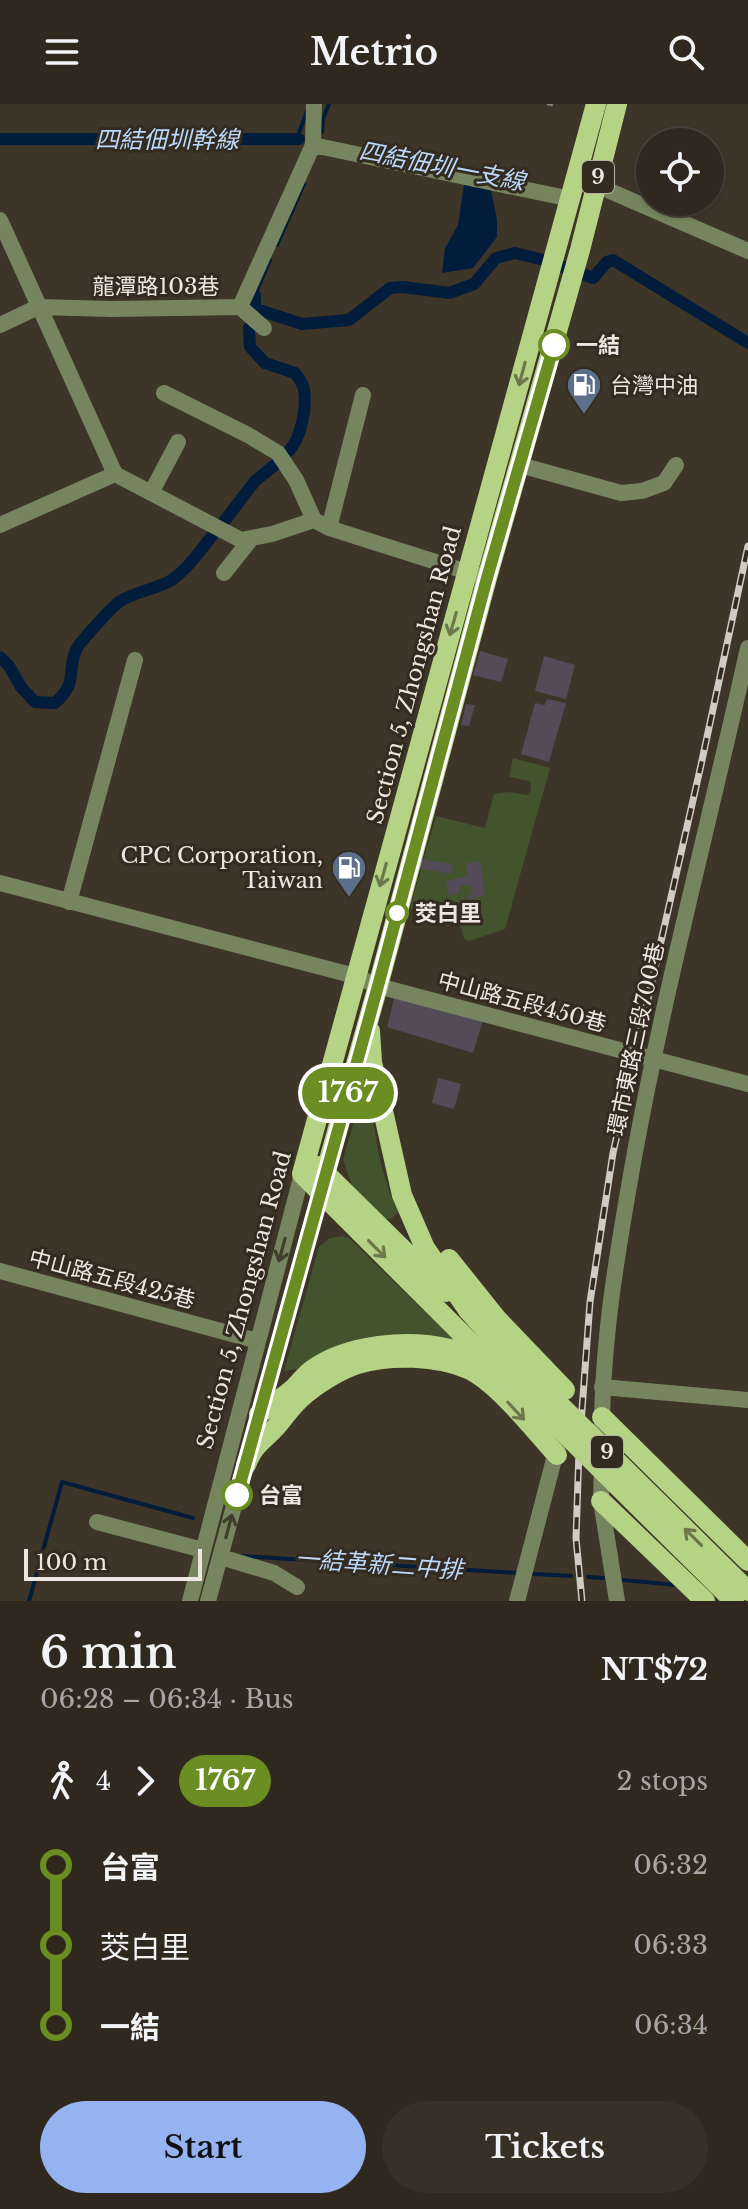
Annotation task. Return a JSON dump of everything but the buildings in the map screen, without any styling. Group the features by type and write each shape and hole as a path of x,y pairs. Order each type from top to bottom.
{"main road":[{"name":"9","path":"571,199 596,104"},
{"name":"9","path":"596,185 617,104"},
{"name":"Section 5, Zhongshan Road","path":"305,1164 355,976 477,575 520,465 596,185"},
{"name":"Section 5, Zhongshan Road","path":"323,1183 378,986 550,272 571,199"},
{"path":"368,1018 372,1062 402,1195 425,1248 468,1310"},
{"path":"393,1154 424,1222 457,1270 497,1319 565,1390"},
{"name":"9","path":"305,1164 496,1368 734,1601"},
{"name":"9","path":"323,1183 468,1310 500,1346 748,1591"},
{"path":"259,1414 293,1389 311,1370 343,1354 375,1346 452,1349 496,1368"},
{"path":"246,1465 253,1449 300,1398 357,1364 387,1359 418,1359 468,1369 499,1392 557,1455"},
{"path":"602,1417 748,1561"},
{"path":"601,1501 705,1601"}],"street":[{"path":"314,104 313,145 571,199"},
{"name":"龍潭路103巷","path":"0,325 38,307 240,307 313,145"},
{"path":"596,185 748,251"},
{"path":"0,220 115,474 241,540 322,524 477,575"},
{"path":"240,307 264,328"},
{"path":"164,393 278,453 322,524"},
{"path":"322,524 363,395"},
{"path":"151,493 178,442"},
{"path":"520,465 621,493 642,491 664,483 676,465"},
{"path":"0,525 115,474"},
{"path":"224,573 251,539"},
{"name":"環市東路三段700巷","path":"617,1601 601,1501 602,1387 621,1227 652,1059 748,648"},
{"path":"69,902 135,660"},
{"name":"中山路五段450巷","path":"0,883 748,1084"},
{"name":"Section 5, Zhongshan Road","path":"190,1601 305,1164"},
{"name":"Section 5, Zhongshan Road","path":"208,1601 323,1183"},
{"name":"中山路五段425巷","path":"0,1271 258,1341"},
{"path":"602,1387 748,1400"},
{"path":"517,1601 557,1455 565,1390"},
{"path":"97,1522 203,1550"},
{"path":"221,1557 274,1573 297,1587"}],"path":[{"path":"547,104 556,106"}],"green space":[{"path":"513,758 550,768 505,929 469,941 464,939 457,922 410,908 436,816 485,828 494,794 509,792 527,795 531,791 530,781 509,777"},
{"path":"367,1077 381,1163 399,1211 391,1219 383,1219 352,1186 343,1159"},
{"path":"330,1238 349,1238 458,1344 284,1371 319,1247"}],"water":[{"path":"464,185 491,190 497,237 473,268 442,273 445,248 458,225"}],"waterway":[{"path":"318,134 322,132 329,104"},
{"name":"四結佃圳幹線","path":"299,139 307,111"},
{"name":"四結佃圳幹線","path":"0,139 299,139"},
{"path":"277,245 304,184"},
{"path":"254,313 262,311 302,324 349,320 390,288 449,293 474,284 496,258 515,253 593,278 607,262 613,260 748,343"},
{"path":"255,295 270,260"},
{"path":"255,295 255,312"},
{"path":"249,328 250,347 265,363 295,373 303,385 305,405 302,422 289,451"},
{"path":"219,528 255,481 276,464"},
{"path":"0,657 35,702 55,703 70,682 77,648 115,605 176,577 212,536"},
{"path":"29,1601 62,1482 193,1518"},
{"name":"一結革新二中排","path":"241,1556 519,1573"},
{"name":"一結革新二中排","path":"534,1574 571,1576"},
{"name":"一結革新二中排","path":"588,1577 603,1578"},
{"name":"一結革新二中排","path":"623,1580 677,1585"}],"railway":[{"path":"582,1601 576,1538 579,1450 590,1302 613,1153 748,546"}],"bus line":[{"name":"1767","path":"237,1495 487,578 554,345"}],"place":[{"name":"一結","path":"554,345"},
{"name":"台灣中油","path":"584,416"},
{"name":"CPC Corporation, Taiwan","path":"349,899"},
{"name":"茭白里","path":"397,913"},
{"name":"台富","path":"237,1495"}],"water label":[{"name":"四結佃圳一支線","path":"442,166"}]}
